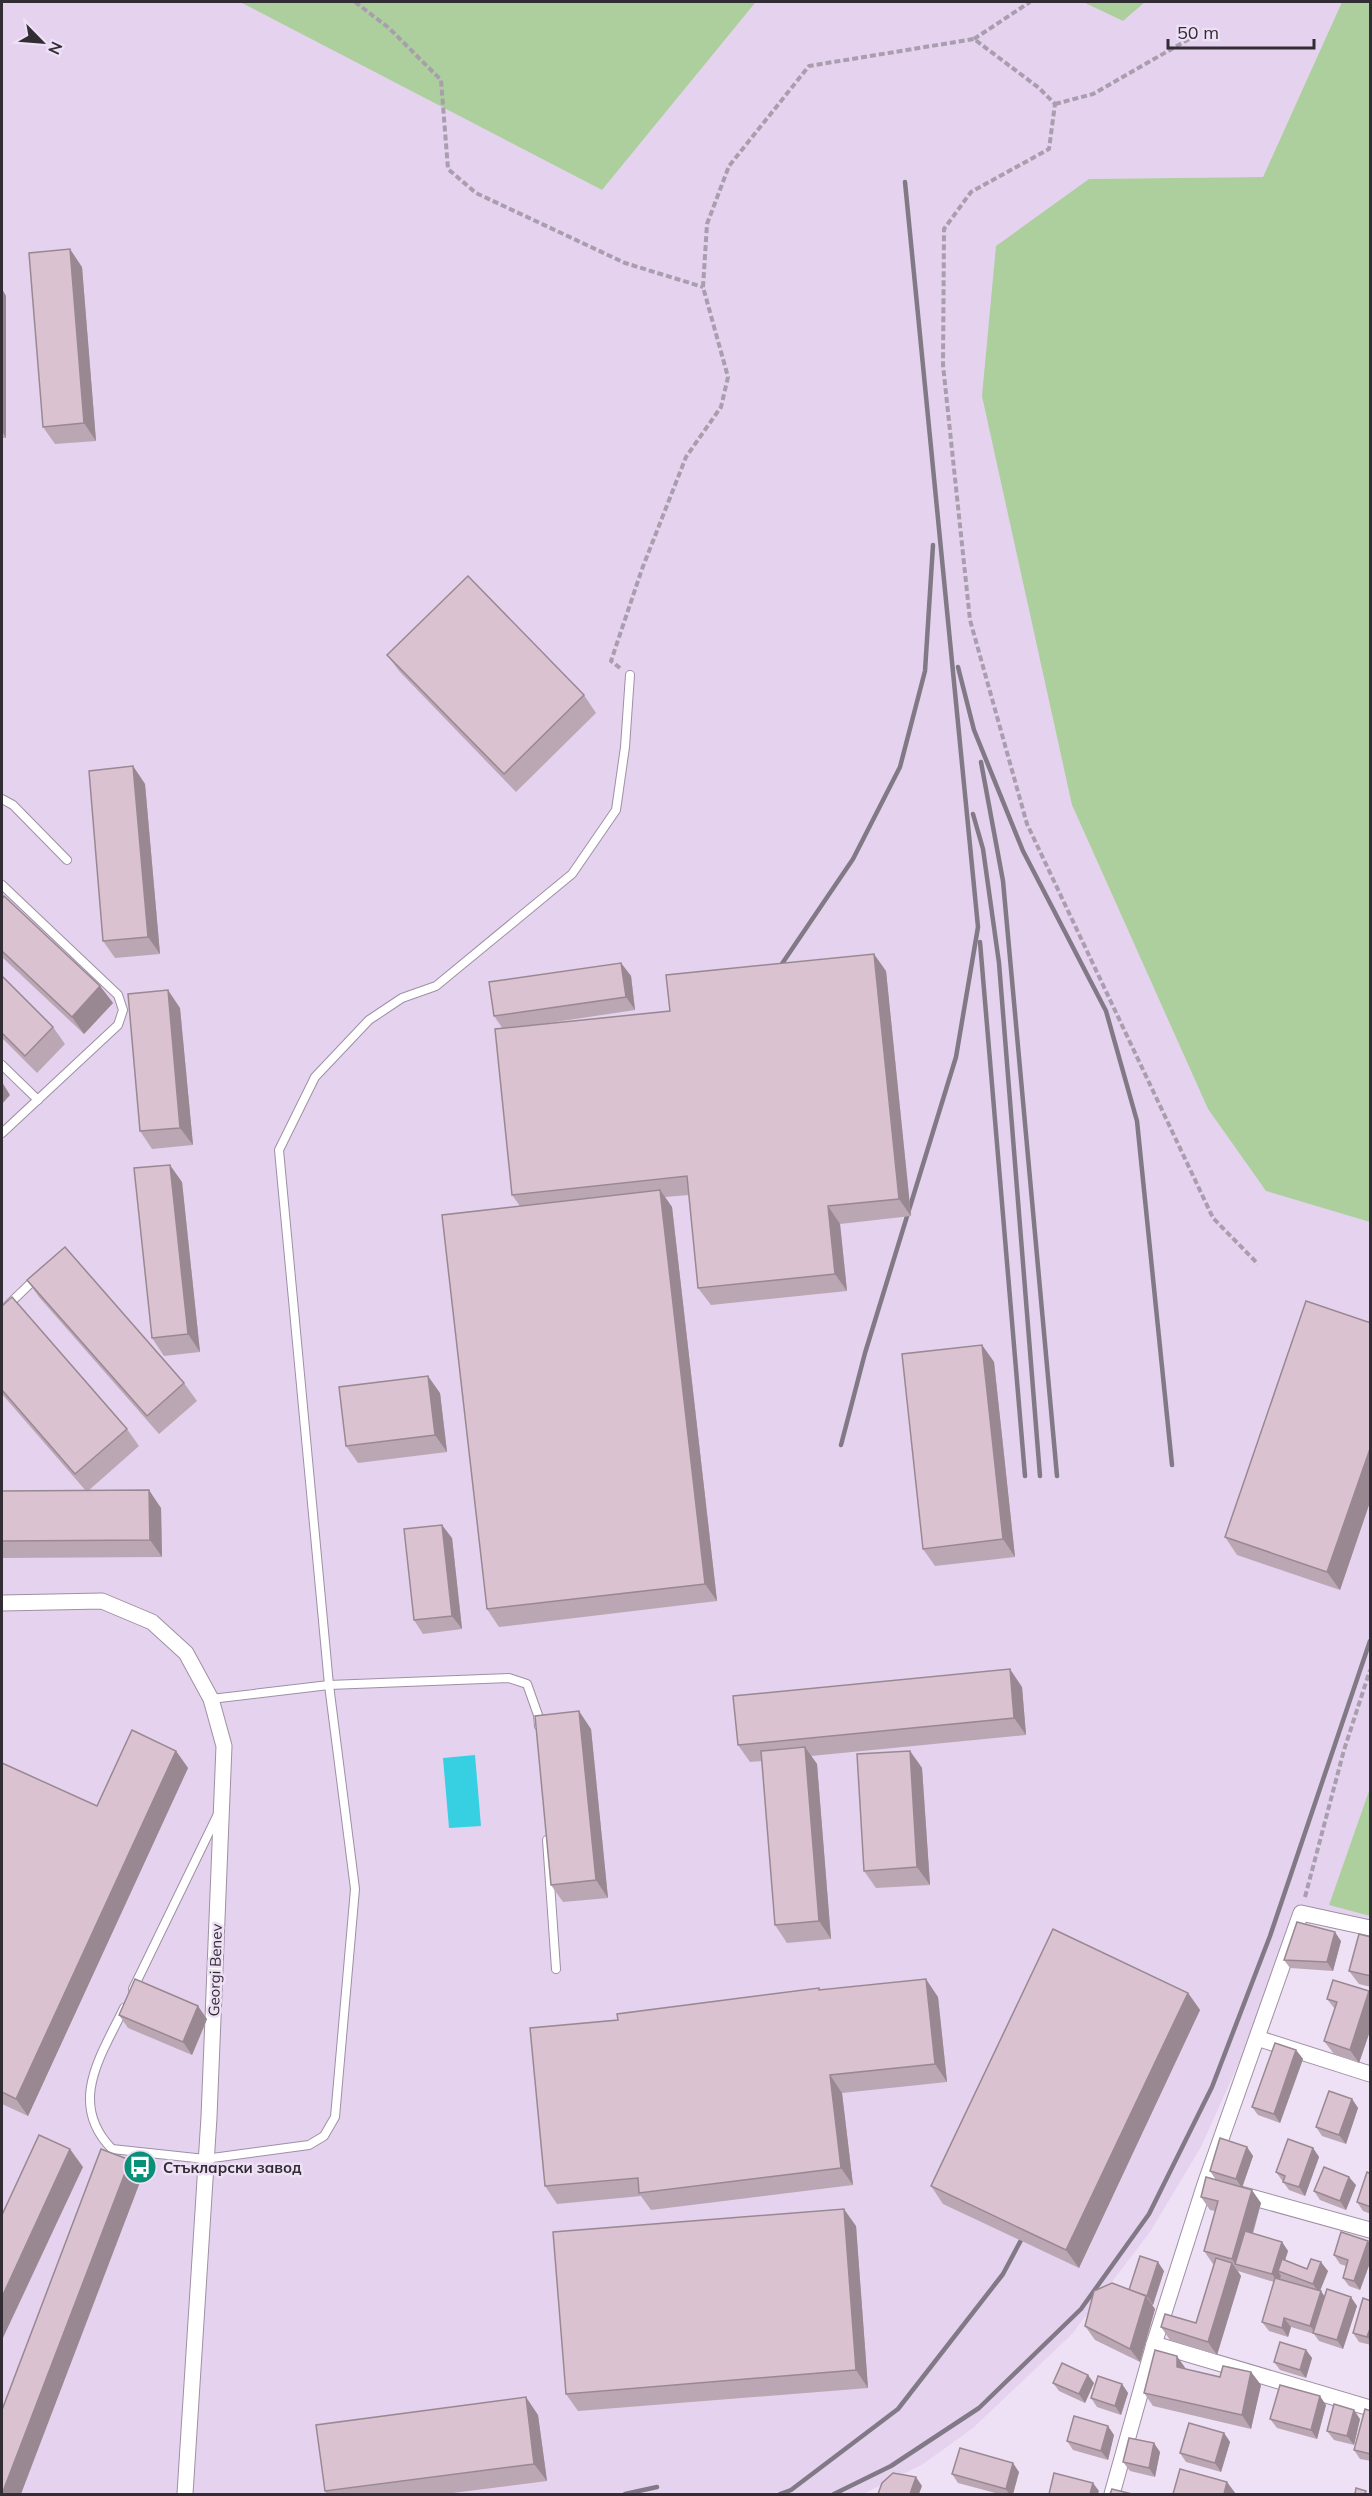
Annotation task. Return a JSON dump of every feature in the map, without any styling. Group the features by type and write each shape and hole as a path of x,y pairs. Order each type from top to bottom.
{"street":[{"name":"Georgi Benev","path":"2,1603 102,1601 152,1622 186,1653 211,1699 224,1746 205,2159 185,2494"},
{"path":"1112,2494 1154,2344 1216,2187 1257,2038 1301,1913 1371,1928"},
{"path":"1257,2038 1371,2074"},
{"path":"1216,2187 1371,2230"},
{"path":"1154,2344 1371,2408"}],"lane":[{"path":"222,1806 95,2069 88,2106 98,2135 112,2149 205,2159 309,2145 324,2136 335,2117 355,1889 329,1685 279,1150 315,1077 369,1020 402,998 436,986 572,874 616,810 625,747 630,675"},
{"path":"2,799 13,805 67,860"},
{"path":"2,885 118,995 123,1010 118,1025 2,1133"},
{"path":"2,1065 38,1100"},
{"path":"2,1311 43,1272"},
{"path":"211,1699 329,1685 509,1678 527,1684 538,1715 540,1738"},
{"path":"546,1830 556,1969"}],"path":[{"path":"355,2 389,28 441,80 448,169 476,193 625,263 703,286"},
{"path":"630,675 611,661 642,569 686,457 721,407 728,377 703,286 707,224 729,166 809,66 974,39 1030,2"},
{"path":"974,39 1055,104"},
{"path":"1055,104 1093,94 1189,39"},
{"path":"1055,104 1049,149 971,192 944,229 943,364 970,620 1027,824 1213,1218 1258,1264"},
{"path":"1301,1913 1344,1750 1371,1670"}],"shaded area":[{"path":"2,2 240,2 602,190 755,3 1083,2 1123,21 1145,2 1342,2 1263,177 1089,179 1072,805 1208,1109 1266,1191 1370,1222 1370,1788 1329,1905 1370,1916 1370,1934 1298,1916 1245,2049 1201,2147 1150,2232 1072,2334 973,2428 923,2464 863,2494 2,2494"}],"green space":[{"path":"240,2 761,2 755,3 602,190"},
{"path":"1083,2 1145,2 1123,21"},
{"path":"1342,2 1370,2 1370,1222 1266,1191 1208,1109 1072,805 982,396 996,246 1089,179 1263,177"},
{"path":"1370,1788 1370,1916 1329,1905"}],"water":[{"path":"475,1755 481,1826 449,1828 443,1758"}],"building":[{"path":"70,249 84,423 43,427 29,253"},
{"path":"468,576 584,695 504,774 387,655"},
{"path":"133,766 148,937 103,941 89,771"},
{"path":"4,896 100,986 72,1017 2,951 2,899"},
{"path":"874,954 899,1199 828,1206 835,1274 698,1288 687,1176 512,1195 495,1029 670,1011 666,975"},
{"path":"621,963 626,997 494,1016 489,982"},
{"path":"2,976 53,1027 25,1056 2,1033"},
{"path":"168,990 180,1128 140,1131 128,994"},
{"path":"170,1165 188,1334 152,1338 134,1168"},
{"path":"660,1190 705,1584 487,1609 442,1215"},
{"path":"65,1247 184,1383 147,1416 27,1280"},
{"path":"12,1297 127,1429 75,1474 2,1390 2,1306"},
{"path":"1306,1301 1371,1323 1371,1446 1327,1572 1225,1537"},
{"path":"982,1345 1003,1539 923,1549 902,1354"},
{"path":"428,1376 435,1435 346,1446 339,1387"},
{"path":"149,1490 150,1540 2,1541 2,1491"},
{"path":"442,1525 452,1616 414,1620 404,1529"},
{"path":"1010,1669 1014,1718 738,1745 733,1696"},
{"path":"579,1711 596,1880 551,1885 535,1716"},
{"path":"132,1730 176,1751 16,2099 2,2092 2,1763 97,1806"},
{"path":"805,1747 819,1921 775,1925 761,1751"},
{"path":"910,1751 917,1867 864,1871 857,1754"},
{"path":"1297,1922 1335,1932 1327,1962 1284,1960"},
{"path":"1053,1929 1188,1993 1066,2250 931,2186"},
{"path":"1359,1934 1371,1937 1371,1976 1349,1971"},
{"path":"135,1979 198,2006 183,2042 119,2015"},
{"path":"926,1979 935,2064 830,2075 841,2168 639,2193 638,2178 545,2186 530,2028 618,2020 617,2014 819,1988 819,1990"},
{"path":"1333,1980 1369,1991 1350,2050 1324,2041 1337,2002 1327,1999"},
{"path":"1275,2043 1296,2050 1274,2114 1252,2107"},
{"path":"1329,2091 1352,2099 1339,2135 1316,2127"},
{"path":"39,2135 70,2149 2,2297 2,2215"},
{"path":"1220,2138 1247,2147 1236,2179 1210,2171"},
{"path":"1288,2139 1313,2148 1299,2187 1283,2182 1285,2176 1276,2172"},
{"path":"101,2149 130,2160 2,2494 2,2410"},
{"path":"1324,2167 1349,2177 1340,2201 1314,2191"},
{"path":"1367,2172 1371,2174 1371,2207 1357,2202"},
{"path":"1206,2177 1252,2190 1232,2259 1204,2251 1218,2201 1201,2197"},
{"path":"844,2209 856,2370 566,2394 553,2232"},
{"path":"1245,2231 1282,2242 1272,2274 1235,2264"},
{"path":"1341,2232 1368,2241 1354,2281 1343,2278 1348,2260 1334,2255"},
{"path":"1140,2256 1158,2262 1147,2296 1129,2290"},
{"path":"1216,2258 1232,2263 1208,2342 1161,2327 1165,2314 1196,2323"},
{"path":"1282,2259 1307,2269 1311,2259 1321,2262 1313,2284 1278,2271"},
{"path":"1275,2278 1321,2291 1310,2326 1284,2318 1282,2328 1262,2322"},
{"path":"1112,2283 1146,2296 1130,2349 1085,2326 1094,2291"},
{"path":"1327,2289 1351,2297 1337,2340 1313,2333"},
{"path":"1363,2298 1371,2301 1371,2326 1367,2337 1353,2333"},
{"path":"1280,2342 1306,2350 1300,2370 1274,2362"},
{"path":"1155,2350 1177,2356 1177,2367 1220,2377 1223,2366 1251,2372 1242,2415 1144,2393"},
{"path":"1062,2363 1088,2375 1079,2394 1053,2383"},
{"path":"1098,2376 1122,2384 1115,2406 1091,2398"},
{"path":"1280,2385 1320,2396 1311,2430 1270,2419"},
{"path":"526,2397 534,2464 325,2491 316,2425"},
{"path":"1334,2404 1354,2410 1347,2436 1327,2431"},
{"path":"1365,2409 1371,2411 1371,2454 1354,2450"},
{"path":"1074,2416 1108,2426 1101,2451 1067,2441"},
{"path":"1189,2423 1224,2433 1215,2463 1180,2453"},
{"path":"1129,2438 1154,2443 1149,2468 1123,2462"},
{"path":"960,2448 1013,2463 1006,2489 952,2474"},
{"path":"1180,2469 1227,2482 1224,2494 1173,2494"},
{"path":"893,2473 916,2477 910,2494 878,2494 882,2483"},
{"path":"1054,2473 1093,2483 1090,2494 1049,2494"},
{"path":"1356,2488 1366,2491 1365,2494 1355,2494"},
{"path":"1112,2489 1132,2494 1110,2494"}],"railway":[{"path":"841,1445 865,1353 956,1057 978,927 905,182"},
{"path":"773,977 853,859 900,767 925,671 933,545"},
{"path":"958,667 974,730 1023,851 1106,1011 1137,1121 1172,1465"},
{"path":"981,762 1003,881 1057,1476"},
{"path":"973,814 983,849 999,963 1040,1476"},
{"path":"980,942 1025,1476"},
{"path":"834,2494 891,2466 979,2408 1081,2309 1149,2214 1212,2087 1270,1936 1370,1641"},
{"path":"780,2494 791,2490 898,2409 1003,2274 1028,2227"},
{"path":"625,2494 657,2487"}],"place":[{"name":"Стъкларски завод","path":"140,2167"}]}
